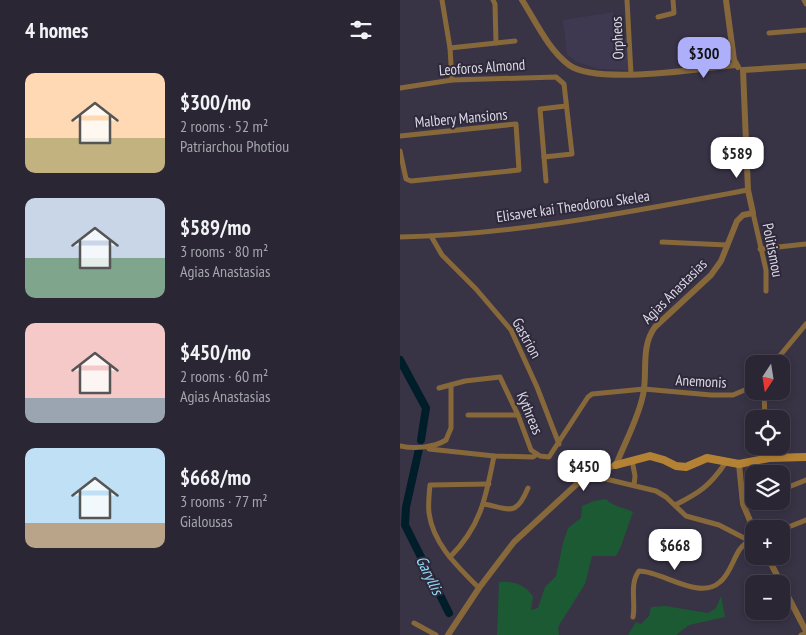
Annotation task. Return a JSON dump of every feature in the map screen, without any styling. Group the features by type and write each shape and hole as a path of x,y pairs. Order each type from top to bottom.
{"main road":[{"path":"616,465 654,456 680,467 691,466 707,458 739,464 761,459 806,457"}],"street":[{"path":"442,0 450,48 452,80"},
{"path":"492,0 495,4 496,43"},
{"path":"522,0 557,54 570,66 584,72 631,74 667,73 736,65 743,70 806,66"},
{"name":"Orpheos","path":"627,0 631,74"},
{"path":"658,17 674,13 673,0"},
{"path":"726,0 736,65"},
{"path":"804,0 806,4"},
{"path":"769,33 806,30"},
{"path":"450,48 515,41"},
{"path":"743,70 748,190 753,213"},
{"name":"Leoforos Almond","path":"400,88 452,80 556,77 564,84 566,106"},
{"path":"544,157 572,154 566,106 540,110 546,181"},
{"name":"Malbery Mansions","path":"400,136 516,124 519,170 411,181 406,179 400,151"},
{"name":"Elisavet kai Theodorou Skelea","path":"400,237 431,236 579,220 748,190"},
{"name":"Agias Anastasias","path":"616,465 641,402 644,389 646,347 650,334 655,327 711,275 721,261 739,218 753,213"},
{"name":"Politismou","path":"753,213 766,270 766,291"},
{"name":"Gastrion","path":"431,236 442,255 476,289 512,330 537,386 559,444"},
{"path":"662,242 727,246"},
{"path":"760,249 806,244"},
{"path":"781,355 806,324"},
{"name":"Kythreas","path":"451,385 465,381 500,377 518,415 531,450 536,455 549,457 559,444 572,420 592,394 644,389"},
{"path":"400,446 416,448 435,445 446,440 451,428 451,385 439,388"},
{"name":"Anemonis","path":"644,389 724,396 739,394 745,391"},
{"path":"468,415 518,415"},
{"path":"429,449 494,456 533,457 536,455"},
{"path":"761,455 761,459"},
{"path":"450,557 466,539 484,504 494,456"},
{"path":"632,460 635,476 634,485"},
{"path":"675,505 704,489 719,473 726,462"},
{"path":"739,464 743,504 750,520"},
{"path":"448,635 479,588 514,542 571,489 594,473 616,465"},
{"path":"594,473 606,479 656,491 666,497 686,516 719,525 745,538"},
{"path":"790,486 806,480"},
{"path":"479,588 457,567 436,537 428,504 430,485 488,484"},
{"path":"484,504 510,509 516,508 519,506 528,488"},
{"path":"790,526 804,520 806,528"},
{"path":"633,617 634,583 639,571 646,571 692,586 711,588 720,582 745,543"},
{"path":"772,565 806,632 801,635"},
{"path":"414,623 436,635"}],"shaded area":[{"path":"613,12 617,39 628,39 628,70 599,69 577,62 567,54 563,20"}],"green space":[{"path":"606,499 612,504 633,512 616,556 592,556 585,584 558,627 559,635 497,635 499,582 509,582 522,586 533,596 531,610 538,608 545,587 556,576 568,528 581,518 582,506"},
{"path":"721,596 725,617 689,625 676,635 628,635 636,622 641,624 649,616 651,607 665,606 708,613 716,608"}],"waterway":[{"name":"Garyllis","path":"400,360 426,408 421,440"},
{"name":"Garyllis","path":"419,449 406,507 405,525 449,613"}]}
